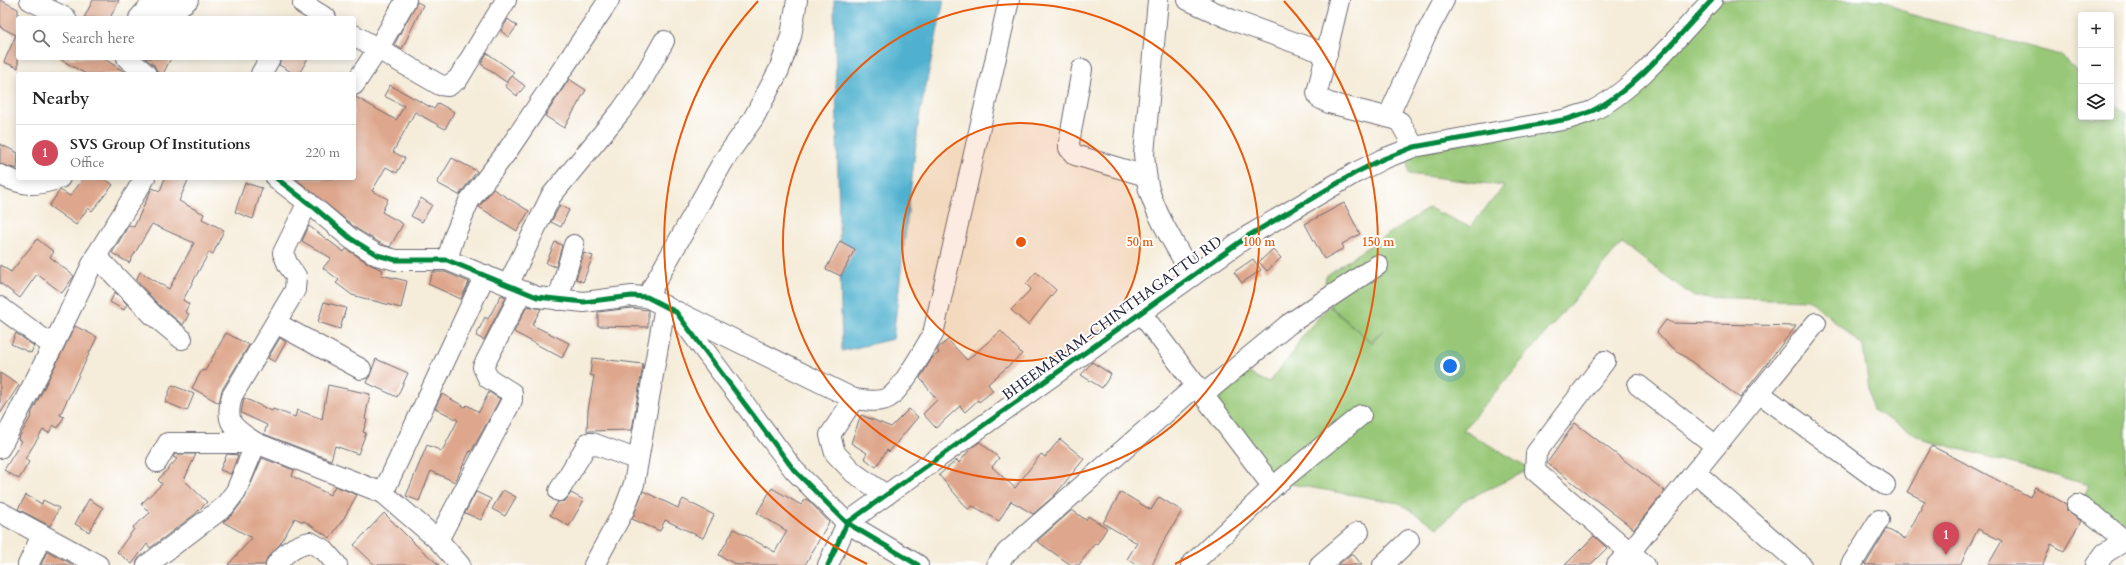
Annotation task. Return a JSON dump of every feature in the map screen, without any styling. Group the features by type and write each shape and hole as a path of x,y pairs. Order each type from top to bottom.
{"street":[{"path":"30,0 62,16"},
{"path":"142,16 149,7 177,8 188,0"},
{"path":"356,82 378,49 406,0"},
{"path":"356,36 440,85 448,86 458,79 506,0"},
{"path":"447,260 454,237 469,201 506,153 609,0"},
{"path":"647,297 724,160 754,119 779,70 791,36 797,0"},
{"path":"284,181 350,238 377,255 396,260 447,260 537,298 584,302 632,296 647,297 854,399 871,401 888,398 903,382 933,334 1008,0"},
{"path":"1158,0 1144,154 1146,176 1150,192 1158,211 1192,276"},
{"path":"1188,0 1232,20 1327,54"},
{"path":"1339,0 1317,93 1319,98 1329,103 1388,117 1400,122 1414,147"},
{"path":"1388,117 1427,32 1444,0"},
{"name":"BHEEMARAM-CHINTHAGATTU RD","path":"828,565 847,523 1248,236 1342,181 1383,159 1414,147 1568,119 1592,111 1614,97 1639,76 1712,0"},
{"path":"300,7 321,16"},
{"path":"438,540 512,400 512,393 488,378 483,371 483,367 551,196 624,106 640,84 664,41"},
{"path":"129,60 144,72"},
{"path":"262,72 269,60"},
{"path":"1082,69 1069,143 1071,152 1075,156 1146,176"},
{"path":"0,175 18,184 43,184 54,180"},
{"path":"0,448 53,346 96,256 144,180"},
{"path":"308,202 285,246 283,253 288,265 296,276 295,290 232,396 228,413 232,426 256,444 383,493 438,540 460,565"},
{"path":"558,300 574,245"},
{"path":"96,256 153,315 182,338"},
{"path":"997,565 1007,552 1199,391 1289,324 1378,265"},
{"path":"383,493 485,275"},
{"path":"0,307 53,346"},
{"path":"594,565 624,510 634,484 671,309"},
{"path":"671,309 794,470 847,523 918,565"},
{"path":"1141,313 1273,487"},
{"path":"276,323 361,369"},
{"path":"1624,559 1816,323"},
{"path":"1605,361 1536,453 1535,471 1624,559 1645,565"},
{"path":"1638,385 1716,446"},
{"path":"1759,393 1885,485"},
{"path":"854,399 830,435 835,452 854,473 886,495"},
{"path":"1197,563 1273,487 1361,415"},
{"path":"157,462 168,443 256,444"},
{"path":"559,491 588,443 592,443 638,460"},
{"path":"147,565 224,507 236,492 256,444"},
{"path":"1695,472 1788,561"},
{"path":"2077,505 2100,520 2125,541 2105,553 2096,565"},
{"path":"0,512 98,565"},
{"path":"1851,565 1879,520"},
{"path":"1320,565 1358,532"},
{"path":"28,565 42,535"},
{"path":"1383,565 1409,540"},
{"path":"276,565 287,551 296,545 310,542 324,550 337,565"}],"green space":[{"path":"1718,0 1882,0 1910,14 2060,55 2078,71 2078,120 2114,120 2114,103 2126,113 2126,521 2123,522 2082,500 2089,485 1924,439 1872,410 1863,346 1810,300 1694,297 1622,243 1463,430 1531,469 1465,500 1438,528 1399,503 1274,481 1207,391 1241,369 1269,383 1291,355 1303,335 1329,306 1372,343 1384,329 1371,342 1330,306 1325,283 1326,276 1360,252 1429,208 1470,227 1504,186 1409,174 1406,154 1589,118"}],"water":[{"path":"834,0 944,0 919,118 893,339 842,351"}],"building":[{"path":"0,0 18,9 18,16 16,16 16,35 0,27"},
{"path":"93,0 119,0 111,16 85,16"},
{"path":"417,2 423,5 402,49 394,45"},
{"path":"508,19 517,26 509,37 501,31"},
{"path":"16,35 16,60 18,60 18,68 4,62"},
{"path":"487,53 514,72 506,82 481,64"},
{"path":"62,60 106,60 125,72 82,72"},
{"path":"148,60 170,60 164,72 157,72 154,65"},
{"path":"280,60 307,60 300,72 291,72 279,65"},
{"path":"512,76 525,86 517,96 505,86"},
{"path":"569,79 586,90 564,128 545,116"},
{"path":"390,85 434,109 438,103 454,112 445,129 415,112 393,152 405,158 397,173 386,167 372,191 388,199 382,212 403,224 390,247 357,229 297,180 356,180 356,97 396,120 404,106 384,96"},
{"path":"0,144 16,152 16,169 0,164"},
{"path":"452,158 477,171 459,195 437,183"},
{"path":"82,180 107,180 113,185 92,211 88,208 76,225 49,206 60,190 70,196"},
{"path":"164,180 188,180 179,201 204,214 202,219 224,230 213,254 209,252 183,300 189,304 185,312 189,314 183,325 159,305 136,280 140,272 169,289 194,243 152,224 129,263 112,253 129,225 134,227 152,188 160,191"},
{"path":"245,183 262,188 253,219 235,212"},
{"path":"493,189 529,211 517,231 479,207"},
{"path":"421,198 432,205 422,222 411,216"},
{"path":"1344,203 1360,234 1342,244 1344,248 1324,259 1305,224"},
{"path":"560,205 569,210 561,227 551,222"},
{"path":"309,226 344,252 346,249 371,265 383,270 381,275 407,281 401,308 352,295 336,283 339,280 323,268 331,258 302,241"},
{"path":"37,239 54,252 50,257 74,276 62,293 37,274 20,298 0,283 0,265 11,272"},
{"path":"840,241 855,249 841,276 826,269"},
{"path":"555,242 562,245 556,267 546,263"},
{"path":"1273,249 1281,258 1267,271 1259,262"},
{"path":"584,253 593,256 583,282 576,279"},
{"path":"1253,259 1261,270 1242,283 1234,272"},
{"path":"433,272 445,272 469,282 461,299 428,284"},
{"path":"1036,272 1056,290 1028,325 1011,310 1031,289 1026,284"},
{"path":"115,292 127,304 124,310 110,302"},
{"path":"501,295 506,297 484,340 476,336 485,317 488,319"},
{"path":"324,302 346,308 340,329 318,322"},
{"path":"527,306 541,309 532,325 569,343 562,358 514,332"},
{"path":"632,308 648,310 648,327 598,326 598,312"},
{"path":"1666,320 1673,323 1796,326 1740,398 1668,344 1657,332"},
{"path":"75,326 97,337 60,415 64,417 58,428 53,425 49,433 43,430 25,459 29,462 19,479 4,470 22,441 18,439 32,415 31,414"},
{"path":"1001,331 1022,354 988,384 993,391 979,402 978,400 965,412 960,406 936,428 923,414 937,400 920,378 932,358 939,353 937,350 939,347 948,340 967,360"},
{"path":"16,333 34,346 31,353 11,344"},
{"path":"226,333 249,345 222,390 219,403 192,388 202,370 205,371"},
{"path":"280,338 286,342 275,362 268,358"},
{"path":"592,358 643,364 632,430 587,431 588,410 594,376 590,375"},
{"path":"376,359 408,373 397,397 367,383"},
{"path":"1092,362 1111,374 1102,388 1081,375"},
{"path":"0,373 19,385 0,414"},
{"path":"172,385 194,394 187,411 165,402"},
{"path":"328,385 370,394 365,419 367,420 363,432 366,433 358,454 335,446 331,460 264,434 267,425 241,413 244,398 272,411 273,409 295,417 297,410 322,419"},
{"path":"489,392 500,399 471,452 470,451 455,482 431,471 419,501 406,496 427,445 442,451 458,420 435,408 442,394 465,407 467,405 479,412"},
{"path":"909,409 918,417 889,452 887,450 876,467 864,458 867,453 851,443 861,415 891,427"},
{"path":"1575,423 1665,491 1634,529 1547,463"},
{"path":"1060,439 1084,459 1054,496 1033,514 1011,501 999,521 973,506 968,509 939,475 957,460 959,463 971,448 980,442 999,458 992,467 1015,488 1041,454 1045,457"},
{"path":"1932,446 2030,497 2035,487 2066,504 2067,511 2081,521 2064,551 2051,544 2043,565 1988,565 2002,541 1978,529 1960,565 1865,565 1887,529 1905,539 1925,501 1907,492"},
{"path":"175,454 196,454 184,480 207,502 194,515 150,548 147,544 132,564 117,552 134,529 133,527 150,513 141,504 162,484 158,480 177,459 173,457"},
{"path":"227,454 238,455 231,474 220,470"},
{"path":"262,458 294,470 292,476 330,495 335,486 357,495 344,518 330,538 304,521 303,522 295,518 280,544 267,558 265,565 228,565 252,538 223,522 233,514 245,498"},
{"path":"772,488 801,505 805,499 808,500 829,522 805,565 737,565 719,555 734,529 775,552 787,531 757,513"},
{"path":"503,490 516,497 505,516 492,509"},
{"path":"643,491 678,508 683,499 714,515 703,538 665,520 660,531 632,519"},
{"path":"476,492 491,499 481,520 465,513"},
{"path":"1121,492 1151,510 1159,497 1182,511 1165,539 1152,565 1138,565 1127,559 1137,543 1103,523"},
{"path":"571,493 584,500 569,526 550,515 558,502 565,501"},
{"path":"26,495 42,504 43,500 59,508 50,526 18,509"},
{"path":"89,499 103,508 89,532 75,524"},
{"path":"1072,510 1086,520 1088,516 1107,528 1097,544 1095,543 1079,565 1071,565 1037,541"},
{"path":"384,513 416,545 439,565 375,565 354,545"},
{"path":"1594,536 1607,548 1590,565 1565,565"},
{"path":"47,551 74,565 41,565"},
{"path":"1352,553 1362,565 1338,565"}],"cycle path":[{"path":"828,565 847,523 1248,236 1355,173 1383,159 1414,147 1568,119 1592,111 1625,89 1640,76 1656,61 1712,0"},
{"path":"279,180 350,238 377,255 396,260 447,260 537,297 584,302 632,296 647,297 676,312 794,470 847,523 918,565"}],"place":[{"name":"SVS Group Of Institutions","path":"1946,555"}]}
